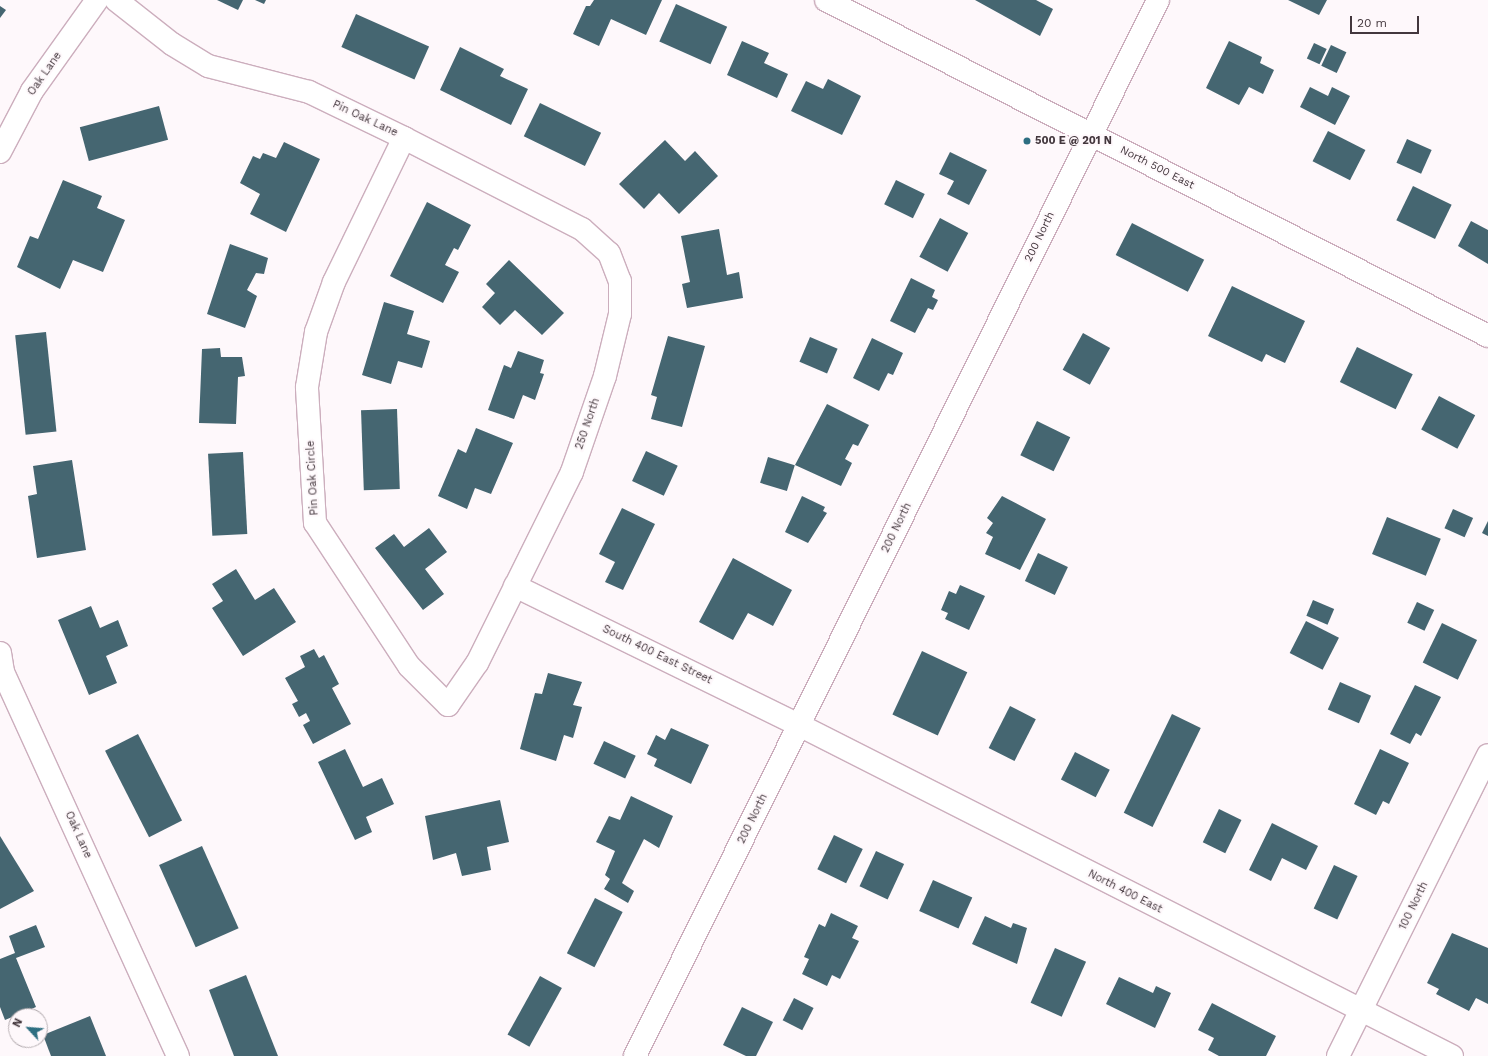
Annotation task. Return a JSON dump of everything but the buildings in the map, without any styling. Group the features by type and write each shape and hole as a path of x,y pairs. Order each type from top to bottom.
{"street":[{"name":"Oak Lane","path":"0,152 32,91 98,0"},
{"name":"Pin Oak Lane","path":"116,0 172,44 208,66 309,92 404,138 582,229 608,253"},
{"name":"North 500 East","path":"826,0 1488,336"},
{"name":"200 North","path":"635,1056 800,725 1090,134 1158,0"},
{"name":"Pin Oak Circle","path":"404,138 334,282 316,332 307,387 315,523 409,666 448,705 477,663 515,586"},
{"name":"250 North","path":"515,586 572,472 605,376 620,314 620,281 608,253"},
{"name":"South 400 East Street","path":"515,586 800,725"},
{"name":"Oak Lane","path":"0,653 3,672 178,1056"},
{"name":"North 400 East","path":"800,725 1360,1013 1452,1056"},
{"name":"100 North","path":"1338,1056 1488,755"}],"place":[{"name":"500 E @ 201 N","path":"1027,141"}]}
